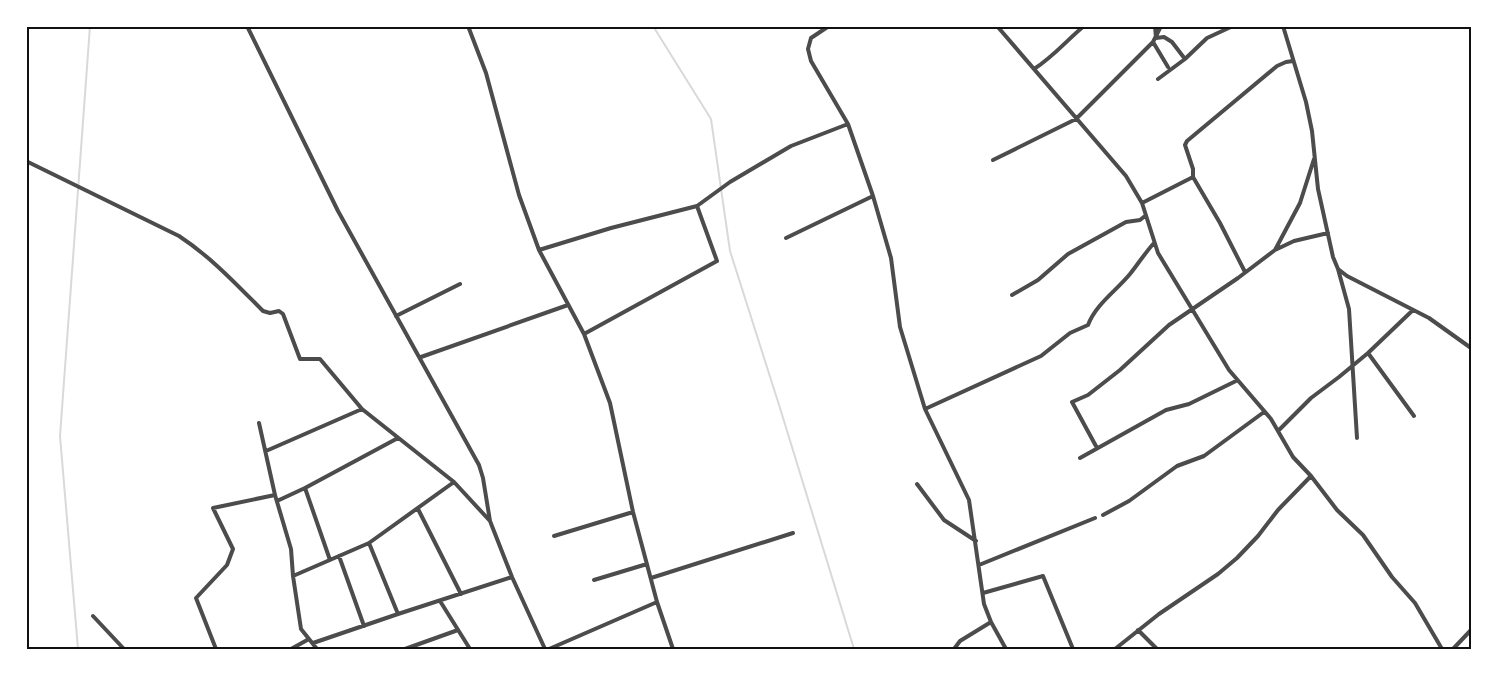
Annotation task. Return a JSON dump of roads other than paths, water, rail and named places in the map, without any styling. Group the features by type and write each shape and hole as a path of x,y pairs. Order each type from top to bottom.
{"street":[{"path":"246,26 338,211 421,357 479,465 484,478 490,521 512,577 545,649"},
{"path":"468,26 486,73 519,195 539,250 584,334 610,403 633,512 657,602 673,649"},
{"path":"829,26 811,38 808,49 811,61 848,124 873,196 891,258 900,327 925,409 968,500 976,541 984,604 991,622 1006,649"},
{"path":"998,26 1126,176 1142,203 1158,254 1236,381 1264,412 1293,457 1336,510 1363,536 1392,577 1415,602 1442,649"},
{"path":"1034,69 1052,56 1084,26"},
{"path":"1155,26 1155,40 1168,67"},
{"path":"1155,40 1161,26"},
{"path":"1158,79 1185,59 1208,38 1233,26"},
{"path":"1283,26 1306,102 1315,155 1318,189 1333,257 1349,309 1357,438"},
{"path":"992,160 1076,119 1155,40 1164,36 1172,42 1185,59"},
{"path":"1245,272 1220,223 1193,177 1193,169 1185,145 1187,141 1269,72 1281,64 1293,61"},
{"path":"539,250 611,228 697,206 714,192 791,146 848,124"},
{"path":"1275,250 1300,204 1315,155"},
{"path":"26,161 164,228 195,247 220,268 263,312 279,311 282,314 300,359 320,359 362,409 454,482 490,521"},
{"path":"1142,203 1193,177"},
{"path":"786,238 873,196"},
{"path":"584,334 717,261 697,206"},
{"path":"1012,295 1038,280 1068,254 1126,222 1140,220 1146,216"},
{"path":"1098,448 1072,402 1088,394 1120,370 1169,325 1275,250 1294,241 1328,234"},
{"path":"925,409 1042,356 1070,333 1088,325 1097,308 1130,274 1154,243"},
{"path":"1338,269 1429,318 1471,348"},
{"path":"396,316 460,284"},
{"path":"421,357 568,305"},
{"path":"1278,431 1311,398 1353,366 1413,310"},
{"path":"1368,353 1414,416"},
{"path":"1080,458 1166,410 1190,404 1236,381"},
{"path":"266,451 362,409"},
{"path":"1104,515 1130,501 1177,466 1204,456 1264,412"},
{"path":"259,423 275,495 291,549 301,629 317,649"},
{"path":"277,501 398,438"},
{"path":"1115,649 1159,614 1218,574 1237,558 1310,476"},
{"path":"293,576 369,543 454,482"},
{"path":"917,484 944,520 976,541"},
{"path":"305,488 330,560"},
{"path":"216,649 196,598 227,565 233,550 213,508 275,495"},
{"path":"418,509 461,594"},
{"path":"554,536 633,512"},
{"path":"979,565 1095,518"},
{"path":"651,578 793,533"},
{"path":"369,543 398,614"},
{"path":"340,556 364,626"},
{"path":"594,580 647,564"},
{"path":"983,592 1043,576 1073,649"},
{"path":"313,643 512,577"},
{"path":"440,601 470,649"},
{"path":"549,649 657,602"},
{"path":"93,616 124,649"},
{"path":"954,649 960,641 991,622"},
{"path":"405,649 458,630"},
{"path":"1138,630 1157,649"},
{"path":"1453,649 1471,630"},
{"path":"291,649 309,639"}],"waterway":[{"path":"78,649 60,436 90,26"},
{"path":"653,26 711,119 730,251 854,649"}]}
